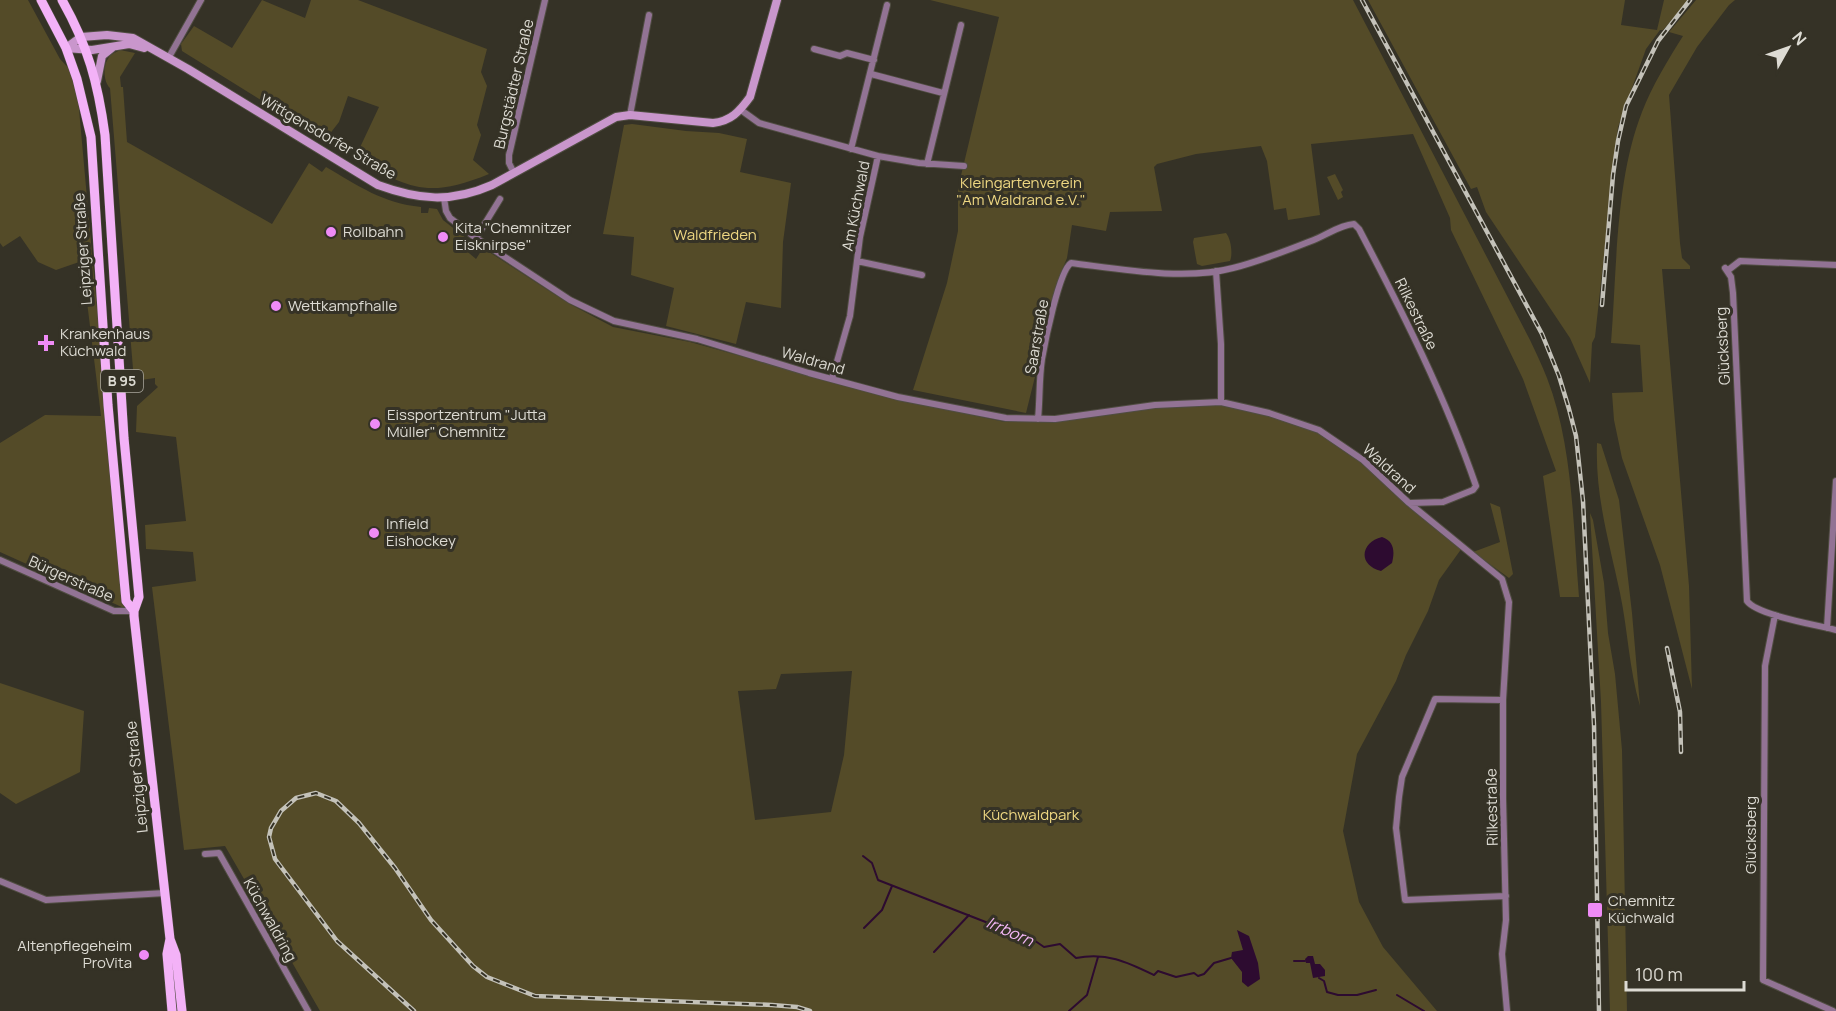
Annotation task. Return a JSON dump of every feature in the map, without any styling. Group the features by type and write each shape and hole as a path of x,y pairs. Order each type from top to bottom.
{"main road":[{"name":"Leipziger Straße","path":"41,0 66,48 77,79 91,137 116,499 126,601 134,611"},
{"name":"Leipziger Straße","path":"62,0 81,37 97,81 107,150 124,438 140,597 134,611 170,939 176,955 182,1011"},
{"name":"Leipziger Straße","path":"170,939 167,954 172,1011"}],"street":[{"path":"168,57 200,0"},
{"name":"Burgstädter Straße","path":"514,173 509,163 509,155 545,0"},
{"path":"741,110 750,97 777,0"},
{"name":"Am Küchwald","path":"851,149 887,5"},
{"path":"630,115 649,15"},
{"path":"927,164 961,25"},
{"path":"66,48 81,37"},
{"name":"Wittgensdorfer Straße","path":"81,37 133,38 378,185 402,194 444,198 477,191 616,117 630,115 712,123 726,121 741,110"},
{"name":"Wittgensdorfer Straße","path":"66,48 86,50 129,44 150,49"},
{"path":"97,81 102,56 114,46"},
{"path":"814,49 840,56 847,53 874,60"},
{"path":"871,74 943,93"},
{"name":"Am Küchwald","path":"741,110 759,123 878,156 927,164 964,166"},
{"name":"Am Küchwald","path":"832,379 850,316 865,208 878,156"},
{"name":"Waldrand","path":"444,198 446,211 450,218 476,238 570,300 614,321 697,339 898,397 1006,418 1055,420 1155,405 1221,402 1269,413 1319,430 1363,460 1409,503 1502,579 1509,602"},
{"path":"476,238 501,199"},
{"name":"Rilkestraße","path":"1216,271 1280,254 1347,225 1354,224 1359,229 1409,324 1453,423 1476,486 1473,490 1443,502 1409,503"},
{"name":"Am Küchwald","path":"857,261 922,275"},
{"name":"Glücksberg","path":"1833,1011 1763,980 1765,666 1775,615 1748,604 1746,598 1733,293 1731,276 1726,269 1740,261 1836,266"},
{"name":"Saarstraße","path":"1038,419 1042,358 1060,284 1064,271 1071,263 1166,273 1216,271"},
{"path":"1216,271 1221,344 1221,402"},
{"path":"1827,628 1836,481"},
{"name":"Bürgerstraße","path":"0,560 114,611 134,611"},
{"name":"Rilkestraße","path":"1507,1011 1502,954 1506,936 1503,700 1509,602"},
{"path":"1775,615 1836,630"},
{"path":"1503,700 1435,699 1402,777 1396,828 1406,900 1506,896"},
{"name":"Küchwaldring","path":"205,854 219,853 308,1011"},
{"path":"0,881 46,900 165,893"}],"green space":[{"path":"0,0 28,0 60,59 76,76 124,608 0,552 0,443 45,415 101,416 82,261 56,270 38,262 20,236 3,247 0,243"},
{"path":"262,0 305,18 311,0 358,0 487,49 481,72 487,86 477,125 481,135 473,160 489,174 468,182 434,188 419,187 390,177 355,158 379,107 348,96 339,122 325,140 182,51 181,44 194,26 232,48"},
{"name":"Kleingartenverein \"Am Waldrand e.V.\"","path":"930,0 1353,0 1530,340 1547,378 1556,404 1567,458 1579,597 1560,597 1543,476 1556,471 1523,379 1451,230 1450,218 1413,134 1311,144 1320,215 1288,220 1286,208 1274,210 1267,161 1261,146 1196,154 1157,164 1154,167 1162,211 1110,212 1106,231 1072,225 1067,258 1026,413 913,390 947,283 958,231 958,188 999,17"},
{"path":"1368,0 1625,0 1621,25 1657,30 1664,0 1689,0 1663,30 1660,30 1646,49 1618,127 1595,337 1592,343 1590,383 1570,338 1486,212 1477,187 1471,189"},
{"path":"1696,0 1735,0 1697,47 1669,95 1680,243 1682,258 1690,266 1690,269 1662,269 1689,586 1692,689 1660,565 1622,458 1614,420 1612,393 1643,392 1640,345 1611,343 1622,196 1633,139 1651,93 1683,36 1669,32"},
{"name":"Küchwaldpark","path":"120,50 135,53 120,77 121,87 123,87 127,142 272,224 309,163 322,172 326,167 383,198 421,207 421,213 428,213 429,208 437,209 443,220 467,239 463,248 476,259 483,248 568,303 613,327 690,342 897,399 1005,422 1053,422 1125,410 1219,404 1267,415 1319,433 1362,462 1462,548 1439,580 1428,611 1396,681 1357,754 1343,831 1359,902 1383,947 1437,1011 320,1011 225,846 184,850 152,587 196,581 193,552 146,549 145,525 186,521 176,437 136,432 137,406 158,387 155,384 155,378 134,381 110,88 104,72 108,58","holes":["852,671 844,755 831,812 755,820 738,691 776,689 781,674"]},
{"name":"Waldfrieden","path":"624,125 719,133 747,139 740,172 791,183 783,242 781,308 746,302 736,344 666,326 674,288 631,275 634,237 603,234"},
{"path":"1335,174 1343,190 1341,192 1343,197 1338,200 1327,177"},
{"path":"1226,233 1231,247 1230,261 1202,266 1197,264 1194,238"},
{"path":"1597,443 1601,444 1619,500 1640,706 1633,678 1620,593 1600,500"},
{"path":"1490,503 1500,507 1513,574 1509,578 1473,552 1500,542"},
{"path":"1590,513 1604,583 1622,750 1627,1011 1610,1011 1601,702"},
{"path":"0,683 84,711 80,772 16,804 0,793"}],"shaded area":[{"path":"1382,537 1393,547 1393,554 1392,563 1381,571 1368,564 1365,554 1370,544"},
{"path":"1237,930 1249,936 1258,963 1260,979 1248,987 1242,982 1242,972 1231,958 1232,952 1243,950"},
{"path":"1313,956 1315,964 1320,964 1325,970 1325,976 1313,978 1310,963 1306,963 1305,959"}],"waterway":[{"name":"Irrborn","path":"863,856 872,863 878,880 1001,928 1025,934 1044,947 1060,944 1076,958 1107,957 1126,962 1154,975 1158,971 1176,977 1194,973 1198,976 1204,974 1214,963 1231,958"},
{"path":"864,928 882,910 892,886"},
{"path":"934,952 969,915"},
{"path":"1069,1011 1087,995 1098,957"},
{"path":"1294,961 1305,961"},
{"name":"Irrborn","path":"1319,978 1324,981 1327,992 1338,995 1357,995 1376,990"},
{"path":"1397,995 1424,1011"}],"railway":[{"path":"1362,0 1542,334 1559,376 1576,436 1583,501 1594,725 1599,1011"},
{"path":"1602,305 1613,175 1626,106 1658,41 1690,0"},
{"path":"1667,648 1680,712 1681,752"},
{"path":"414,1011 337,941 275,859 269,837 271,828 281,811 296,798 316,793 336,801 359,823 395,868 431,920 473,966 487,977 535,996 772,1005 797,1007 810,1011"}],"place":[{"name":"Rollbahn","path":"331,232"},
{"name":"Kita \"Chemnitzer Eisknirpse\"","path":"443,237"},
{"name":"Wettkampfhalle","path":"276,306"},
{"name":"Krankenhaus Küchwald","path":"46,343"},
{"name":"Eissportzentrum \"Jutta Müller\" Chemnitz","path":"375,424"},
{"name":"Infield Eishockey","path":"374,533"},
{"name":"Chemnitz Küchwald","path":"1595,910"},
{"name":"Altenpflegeheim ProVita","path":"144,955"}]}
